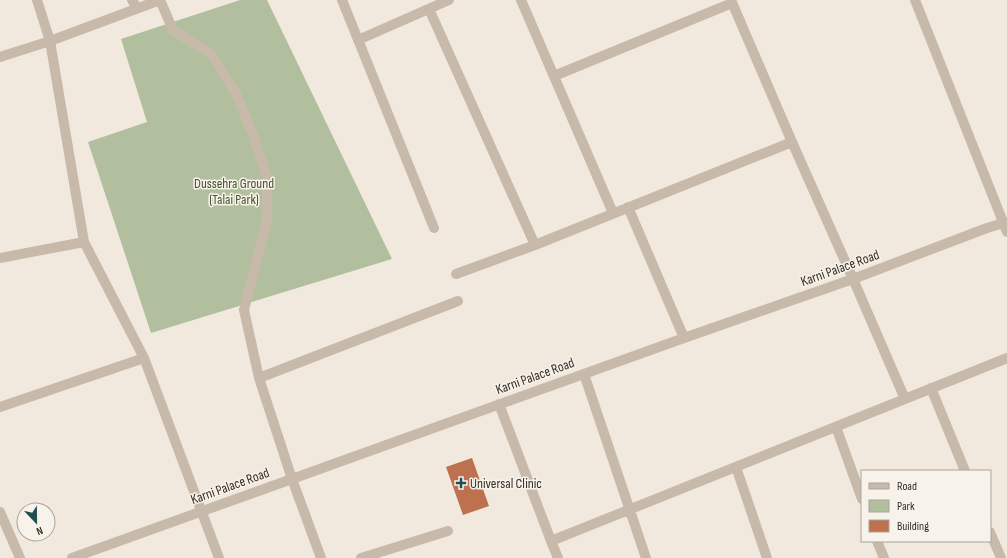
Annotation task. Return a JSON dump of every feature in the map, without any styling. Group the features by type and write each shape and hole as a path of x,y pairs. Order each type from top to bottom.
{"street":[{"path":"37,0 50,41 84,242 144,358 219,558"},
{"path":"0,57 50,41 135,4 160,0 173,30 211,54 236,93 252,133 267,178 267,220 244,310 259,378 292,479 321,558"},
{"path":"342,0 434,228"},
{"path":"358,40 449,0"},
{"path":"520,0 613,213"},
{"path":"915,0 1006,226"},
{"path":"554,76 731,2 905,399"},
{"path":"429,9 534,245"},
{"path":"456,274 534,245 792,142"},
{"path":"628,207 684,338"},
{"name":"Karni Palace Road","path":"72,558 499,404 853,279 987,228 1006,226"},
{"path":"0,258 84,242"},
{"path":"259,378 458,301"},
{"path":"0,407 144,358"},
{"path":"551,541 1007,358"},
{"path":"584,374 646,558"},
{"path":"931,388 965,470"},
{"path":"499,404 558,558"},
{"path":"836,427 861,496"},
{"path":"736,467 767,558"},
{"path":"0,512 20,558"},
{"path":"361,558 448,531"},
{"path":"991,534 1001,558"},
{"path":"877,542 884,558"}],"green space":[{"name":"Dussehra Ground (Talai Park)","path":"240,0 267,0 392,259 151,333 88,142 147,122 121,39"}],"building":[{"path":"472,458 489,506 463,515 446,467"}],"place":[{"name":"Universal Clinic","path":"461,483"}]}
